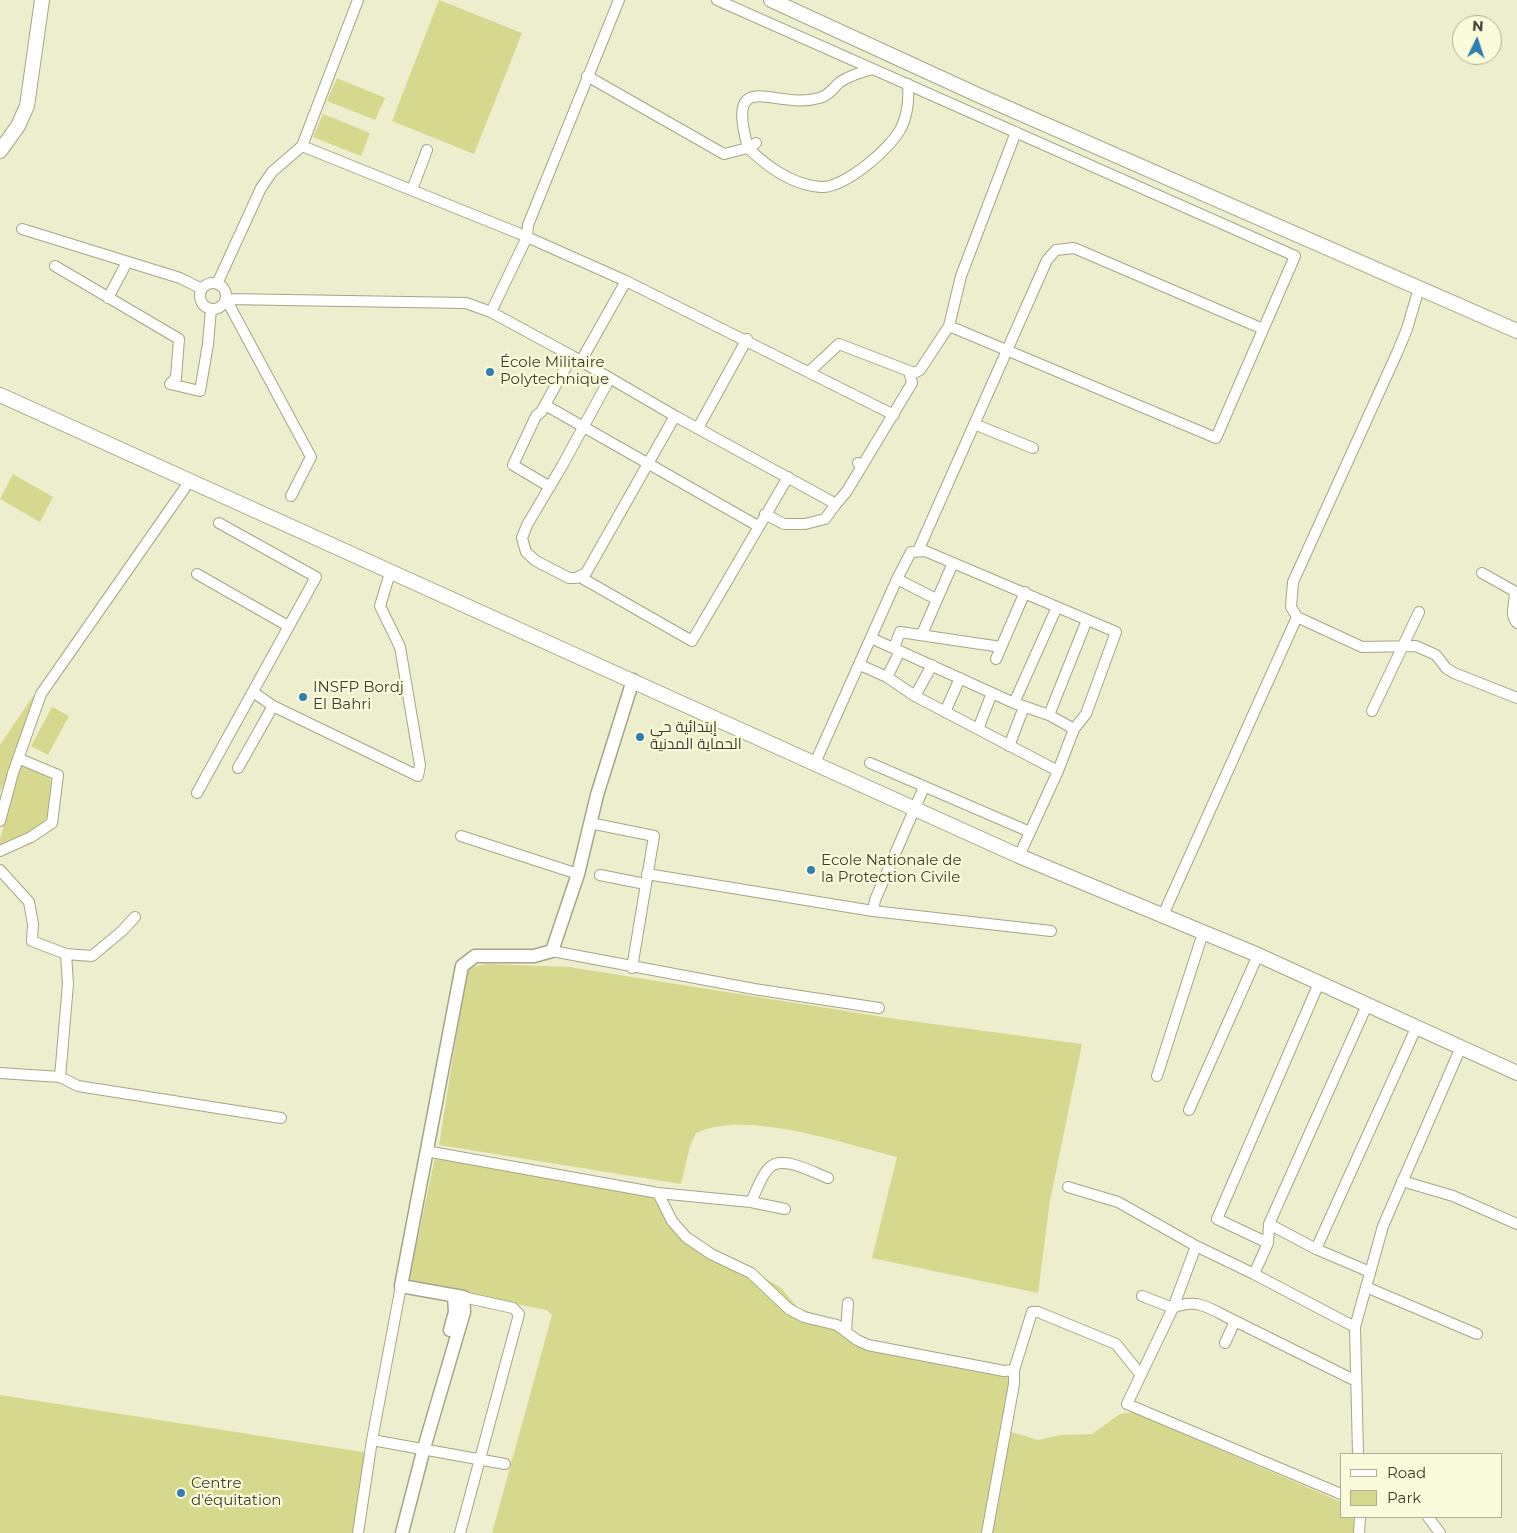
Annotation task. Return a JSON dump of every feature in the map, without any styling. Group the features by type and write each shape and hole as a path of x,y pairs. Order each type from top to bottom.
{"main road":[{"path":"0,151 24,116 42,0"},
{"path":"770,0 978,95 1517,331"},
{"path":"0,138 18,114 29,82"},
{"path":"0,395 188,482 633,680 1019,856 1163,915 1203,934 1258,955 1517,1073"}],"street":[{"path":"217,284 261,188 272,172 302,146 358,0"},
{"path":"491,312 527,237 528,225 619,0"},
{"path":"717,0 1295,256 1216,438 949,326"},
{"path":"872,69 852,76 821,98 806,101 755,96 746,101 740,111 752,146 770,169 782,175 823,187 840,182 863,169 885,148 902,127 909,101 908,84"},
{"path":"587,76 724,154 752,146"},
{"path":"810,371 839,344 914,373 920,370 949,326 961,276 1016,132"},
{"path":"302,146 527,237 626,281 810,371 894,415"},
{"path":"412,190 428,150"},
{"path":"22,229 180,278 202,289"},
{"path":"918,551 1047,260 1052,253 1065,247 1078,250 1263,329"},
{"path":"108,298 127,262"},
{"path":"55,266 179,339 176,378 170,384 200,391 208,344 211,308"},
{"path":"550,487 512,464 536,416 577,358 626,281"},
{"path":"292,496 311,456 226,299 225,290 217,284 208,284 202,289 201,301 211,308 219,307 226,299 466,303 491,312 577,358 675,416 836,504"},
{"path":"1419,288 1407,329 1397,353 1293,582 1291,607 1298,616 1362,647 1416,646 1433,653 1446,668 1454,673 1517,698"},
{"path":"698,428 746,340"},
{"path":"765,514 784,524 805,524 825,519 847,491 860,464 894,415 912,383 909,371"},
{"path":"610,378 584,428 524,531 523,545 530,557 536,561 565,577 580,577 692,641 788,477"},
{"path":"545,405 647,465 758,526"},
{"path":"580,577 590,568 675,416"},
{"path":"974,424 1033,448"},
{"path":"0,821 13,773 20,759 41,694 188,482"},
{"path":"197,793 316,577 219,523"},
{"path":"815,764 897,579 911,552 925,551 1116,632 1086,714 1074,729 1058,771 1019,856"},
{"path":"922,634 953,563"},
{"path":"253,692 273,706 418,776 420,765 400,647 380,606 383,590 390,573"},
{"path":"1482,573 1514,591 1516,598 1512,615 1517,623"},
{"path":"197,574 288,626"},
{"path":"897,579 936,599"},
{"path":"996,659 1025,592"},
{"path":"1009,746 1019,705 1057,607"},
{"path":"1372,711 1419,612"},
{"path":"1163,915 1298,616"},
{"path":"1049,715 1087,620"},
{"path":"887,677 897,650 900,632 1001,647"},
{"path":"871,638 1019,705 1049,715 1074,729"},
{"path":"860,665 887,677 915,696 1058,771"},
{"path":"915,696 932,665"},
{"path":"945,712 960,678"},
{"path":"552,951 578,874 597,795 633,680"},
{"path":"978,729 992,693"},
{"path":"238,768 273,706"},
{"path":"0,851 32,837 52,823 58,775 20,759"},
{"path":"870,763 1030,832"},
{"path":"873,911 875,900 924,787"},
{"path":"590,823 654,836 632,968"},
{"path":"461,836 578,874"},
{"path":"0,870 28,902 33,924 32,941 66,954 92,956 122,932 135,917"},
{"path":"600,875 646,879 873,911 1051,931"},
{"path":"1157,1076 1203,934"},
{"path":"358,1533 372,1440 462,966 475,956 534,956 552,951 632,968 879,1008"},
{"path":"60,1077 68,984 66,954"},
{"path":"1189,1110 1258,955"},
{"path":"1268,1243 1217,1219 1319,983"},
{"path":"1254,1274 1268,1243 1269,1224 1368,1005"},
{"path":"1316,1249 1417,1026"},
{"path":"1358,1453 1355,1327 1383,1226 1461,1047"},
{"path":"0,1073 60,1077 78,1086 281,1118"},
{"path":"426,1151 658,1193 751,1202 786,1209"},
{"path":"751,1202 770,1167 776,1164 788,1164 828,1178"},
{"path":"1402,1181 1453,1196 1517,1224"},
{"path":"1068,1187 1118,1202 1196,1246 1355,1327"},
{"path":"658,1193 672,1220 686,1237 711,1254 751,1273 789,1309 804,1317 837,1325 857,1340 868,1345 1004,1371 1014,1370"},
{"path":"1269,1224 1316,1249 1370,1272"},
{"path":"1196,1246 1173,1308 1127,1404 1340,1494"},
{"path":"401,1286 513,1308 519,1314 460,1533"},
{"path":"1366,1287 1477,1334"},
{"path":"402,1533 420,1448 459,1296"},
{"path":"1142,1296 1173,1308 1184,1303 1196,1302 1356,1381"},
{"path":"846,1331 848,1303"},
{"path":"987,1533 1014,1384 1014,1370 1032,1312 1038,1312 1116,1344 1141,1375"},
{"path":"1224,1343 1235,1322"},
{"path":"372,1440 505,1464"},
{"path":"394,1533 420,1448"},
{"path":"1359,1533 1360,1518"},
{"path":"1429,1518 1440,1533"}],"green space":[{"path":"439,0 522,33 474,154 392,121"},
{"path":"337,78 385,98 375,120 327,101"},
{"path":"323,114 370,133 361,156 313,137"},
{"path":"13,474 53,497 40,522 0,499"},
{"path":"33,696 36,697 16,756 0,792 0,745"},
{"path":"52,707 69,716 48,755 31,746"},
{"path":"21,765 50,778 49,814 43,824 0,849 0,839"},
{"path":"488,964 569,967 896,1019 1082,1044 1050,1201 1038,1293 872,1258 897,1157 824,1137 796,1131 741,1125 717,1127 696,1133 690,1146 681,1184 439,1145 466,975 472,967"},
{"path":"435,1158 656,1196 670,1224 780,1287 798,1308 812,1313 849,1337 1005,1374 1012,1383 997,1460 1011,1432 1038,1440 1061,1435 1092,1434 1120,1414 1133,1412 1340,1502 1340,1518 1357,1518 1354,1533 492,1533 552,1315 547,1310 408,1283"},
{"name":"Centre d'équitation","path":"0,1395 369,1453 354,1533 0,1533"}],"place":[{"name":"École Militaire Polytechnique","path":"490,372"},
{"name":"INSFP Bordj El Bahri","path":"303,697"},
{"name":"إبتدائية حي الحماية المدنية","path":"640,737"},
{"name":"Ecole Nationale de la Protection Civile","path":"811,870"},
{"name":"Centre d'équitation","path":"181,1493"}]}
